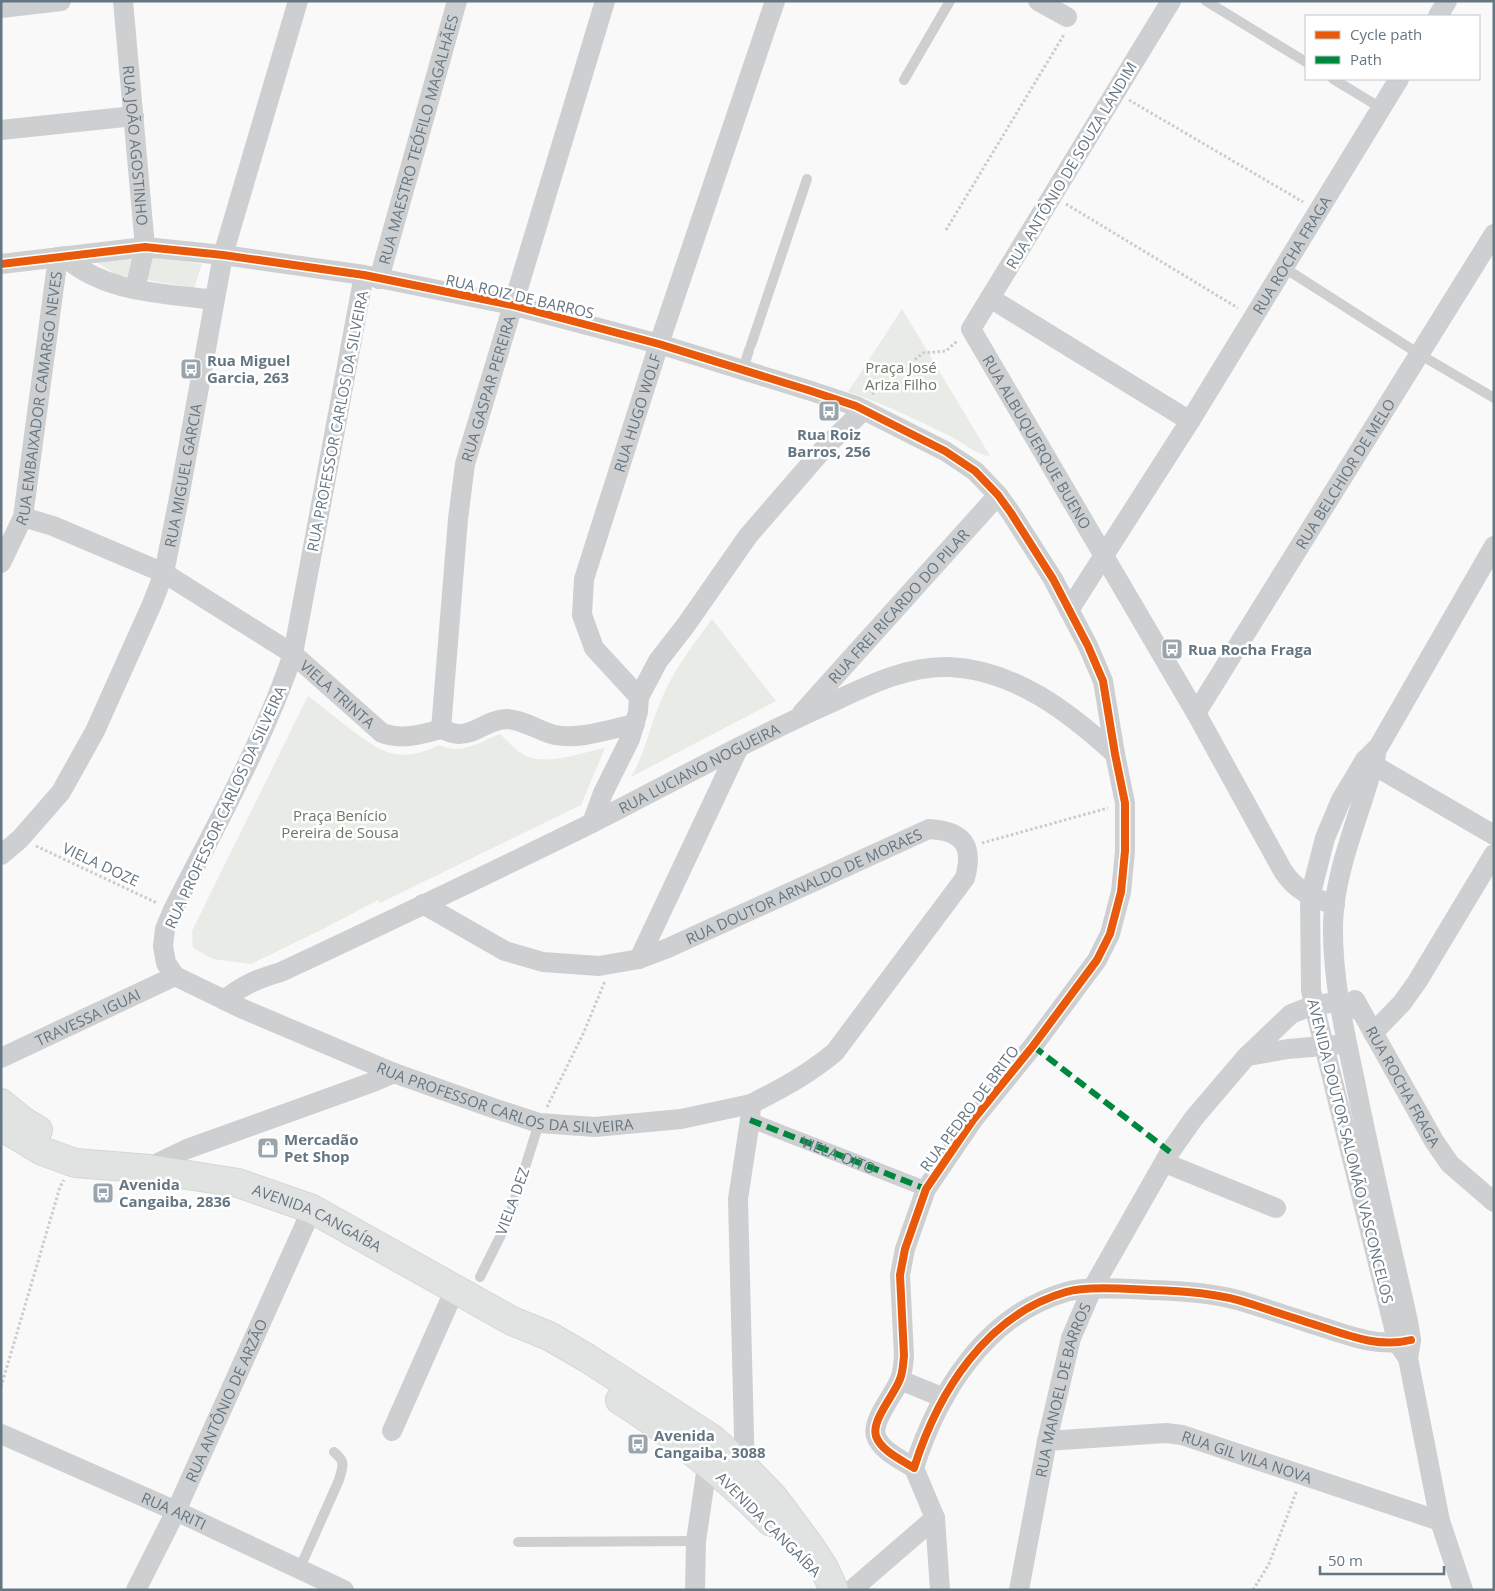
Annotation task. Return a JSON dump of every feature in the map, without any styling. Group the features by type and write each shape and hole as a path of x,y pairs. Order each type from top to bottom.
{"main road":[{"name":"AVENIDA CANGAÍBA","path":"1,1102 23,1121 48,1136 104,1164"},
{"name":"AVENIDA CANGAÍBA","path":"1,1126 42,1151 74,1163 150,1169 238,1183 312,1209 512,1321 549,1336 587,1358 709,1451 745,1468 774,1498 840,1588"},
{"name":"AVENIDA CANGAÍBA","path":"709,1451 744,1495 840,1588"}],"street":[{"path":"1,8 61,1"},
{"name":"RUA JOÃO AGOSTINHO","path":"123,1 145,247 135,289"},
{"name":"RUA MIGUEL GARCIA","path":"1,855 20,839 61,792 95,731 164,574 180,498 223,255 298,1"},
{"name":"RUA MAESTRO TEÓFILO MAGALHÃES","path":"371,277 457,1"},
{"name":"RUA GASPAR PEREIRA","path":"441,729 458,519 465,464 605,1"},
{"name":"RUA HUGO WOLF","path":"640,697 594,648 582,615 584,579 659,344 775,1"},
{"path":"1038,1 1067,17"},
{"name":"RUA ANTÔNIO DE SOUZA LANDIM","path":"971,329 1171,1"},
{"path":"1439,15 1447,1"},
{"name":"RUA ROCHA FRAGA","path":"1069,610 1190,421 1398,80"},
{"path":"1,130 134,116"},
{"name":"RUA BELCHIOR DE MELO","path":"1196,713 1494,234"},
{"name":"RUA ROIZ DE BARROS","path":"1,264 145,247 223,255 371,277 512,305 659,344 860,408 945,451 975,471 998,495"},
{"path":"61,256 83,271 104,281 135,289 214,300"},
{"name":"RUA EMBAIXADOR CAMARGO NEVES","path":"1,563 23,518 61,256"},
{"name":"RUA PROFESSOR CARLOS DA SILVEIRA","path":"371,277 293,654 282,686 253,751 165,929 163,946 166,964 175,976 224,1000 394,1073 539,1123 604,1126 751,1112"},
{"path":"990,298 1190,421"},
{"name":"RUA ALBUQUERQUE BUENO","path":"971,329 1104,556"},
{"path":"592,822 603,793 624,754 635,724 640,697 658,661 686,625 748,536 860,408"},
{"name":"RUA PEDRO DE BRITO","path":"914,1468 889,1452 876,1435 876,1424 900,1380 904,1356 900,1275 905,1249 926,1189 973,1120 1050,1024 1097,960 1110,934 1120,892 1125,851 1125,803 1103,681 1088,646 1053,579 998,495"},
{"name":"RUA FREI RICARDO DO PILAR","path":"797,718 998,495"},
{"name":"VIELA TRINTA","path":"23,518 53,526 164,574 293,654 382,733 394,737 411,737 441,729"},
{"name":"AVENIDA DOUTOR SALOMÃO VASCONCELOS","path":"1406,1347 1323,1046 1314,1005 1311,990 1310,897 1325,838 1341,800 1373,757 1494,546"},
{"path":"1104,556 1196,713 1289,881 1310,897 1335,905"},
{"name":"RUA LUCIANO NOGUEIRA","path":"224,1000 241,986 259,978 281,972 423,904 592,822 797,718 880,680 916,669 950,668 982,672 1017,683 1054,705 1087,729 1115,754"},
{"path":"441,729 459,734 468,733 498,720 509,719 542,731 566,737 635,724"},
{"path":"639,959 739,748"},
{"path":"1373,757 1494,835"},
{"name":"AVENIDA DOUTOR SALOMÃO VASCONCELOS","path":"1373,757 1340,874 1333,922 1334,955 1347,1043 1440,1522 1462,1590"},
{"name":"RUA DOUTOR ARNALDO DE MORAES","path":"423,904 505,951 543,962 599,966 612,965 639,959 668,948 929,828 945,830 958,836 966,848"},
{"path":"744,1495 745,1468 738,1198 751,1112 786,1086 818,1067 835,1052 965,878 969,863 966,848"},
{"path":"1373,1033 1398,1008 1417,982 1494,854"},
{"path":"1283,871 1340,874"},
{"name":"RUA ROCHA FRAGA","path":"1334,955 1360,1011 1434,1141 1450,1164 1494,1202"},
{"name":"RUA LUCIANO NOGUEIRA","path":"243,1008 281,972"},
{"name":"TRAVESSA IGUAI","path":"1,1058 175,976"},
{"path":"1340,1002 1360,1011"},
{"name":"RUA MANOEL DE BARROS","path":"1019,1590 1047,1441 1072,1338 1092,1289 1170,1152 1194,1118 1246,1057 1291,1014 1314,1005 1340,1002"},
{"path":"1291,1014 1302,1048"},
{"path":"1246,1057 1272,1051 1347,1043"},
{"path":"150,1169 187,1149 394,1073"},
{"name":"VIELA OITO","path":"751,1112 926,1189"},
{"path":"1165,1163 1276,1208"},
{"name":"RUA ANTÔNIO DE ARZÃO","path":"136,1590 176,1511 312,1209"},
{"path":"392,1431 455,1289"},
{"path":"940,1590 935,1518 914,1468 919,1452 944,1398 970,1358 992,1333 1014,1317 1046,1299 1068,1291 1092,1289 1187,1291 1228,1297 1367,1341 1406,1347"},
{"path":"900,1380 944,1398"},
{"name":"RUA GIL VILA NOVA","path":"1047,1441 1166,1433 1182,1435 1440,1522"},
{"name":"RUA ARITI","path":"1,1434 176,1511 344,1590"},
{"path":"696,1590 696,1541 709,1451"},
{"path":"840,1588 935,1518"}],"lane":[{"path":"904,80 950,1"},
{"path":"1206,1 1305,61"},
{"path":"1335,80 1381,108"},
{"path":"743,370 807,179"},
{"path":"1283,268 1494,398"},
{"name":"VIELA DEZ","path":"480,1277 508,1221 539,1123"},
{"path":"299,1570 339,1480 343,1466 342,1459 334,1452"},
{"path":"518,1542 696,1541"}],"path":[{"path":"946,230 1065,32 1067,17"},
{"path":"1116,92 1318,210"},
{"path":"1052,196 1253,317"},
{"path":"860,408 923,353 946,351 971,329"},
{"path":"966,848 1125,803"},
{"path":"551,1099 584,1032 612,965"},
{"path":"1,1387 60,1187 74,1163"},
{"path":"1253,1590 1269,1564 1302,1476"}],"green space":[{"path":"160,258 202,264 194,288 117,275 93,260"},
{"name":"Praça José Ariza Filho","path":"902,309 990,456 975,451 952,437 901,413 848,392"},
{"path":"712,619 776,701 631,777 672,677"},
{"name":"Praça Benício Pereira de Sousa","path":"308,696 370,743 390,753 415,754 439,745 455,749 470,747 500,734 524,755 543,760 564,758 605,748 581,805 380,903 378,900 251,964 213,959 193,948 192,931"}],"marked path":[{"path":"1033,1046 1170,1152"},
{"path":"750,1120 926,1189"}],"cycle path":[{"path":"1,264 145,247 223,255 364,275 512,305 659,344 856,406 945,451 975,471 998,495 1053,579 1088,646 1103,681 1125,803 1125,851 1121,892 1110,934 1097,960 1033,1046 973,1120 926,1189 905,1249 900,1275 904,1356 901,1376 877,1422 876,1436 882,1446 892,1455 914,1468 937,1412 969,1360 989,1338 1012,1319 1037,1303 1075,1290 1096,1288 1201,1293 1239,1300 1365,1340 1388,1343 1411,1340"}],"place":[{"name":"Rua Miguel Garcia, 263","path":"191,369"},
{"name":"Rua Roiz Barros, 256","path":"829,411"},
{"name":"Rua Rocha Fraga","path":"1172,649"},
{"name":"Mercadão Pet Shop","path":"268,1148"},
{"name":"Avenida Cangaiba, 2836","path":"103,1193"},
{"name":"Avenida Cangaiba, 3088","path":"638,1444"}]}
